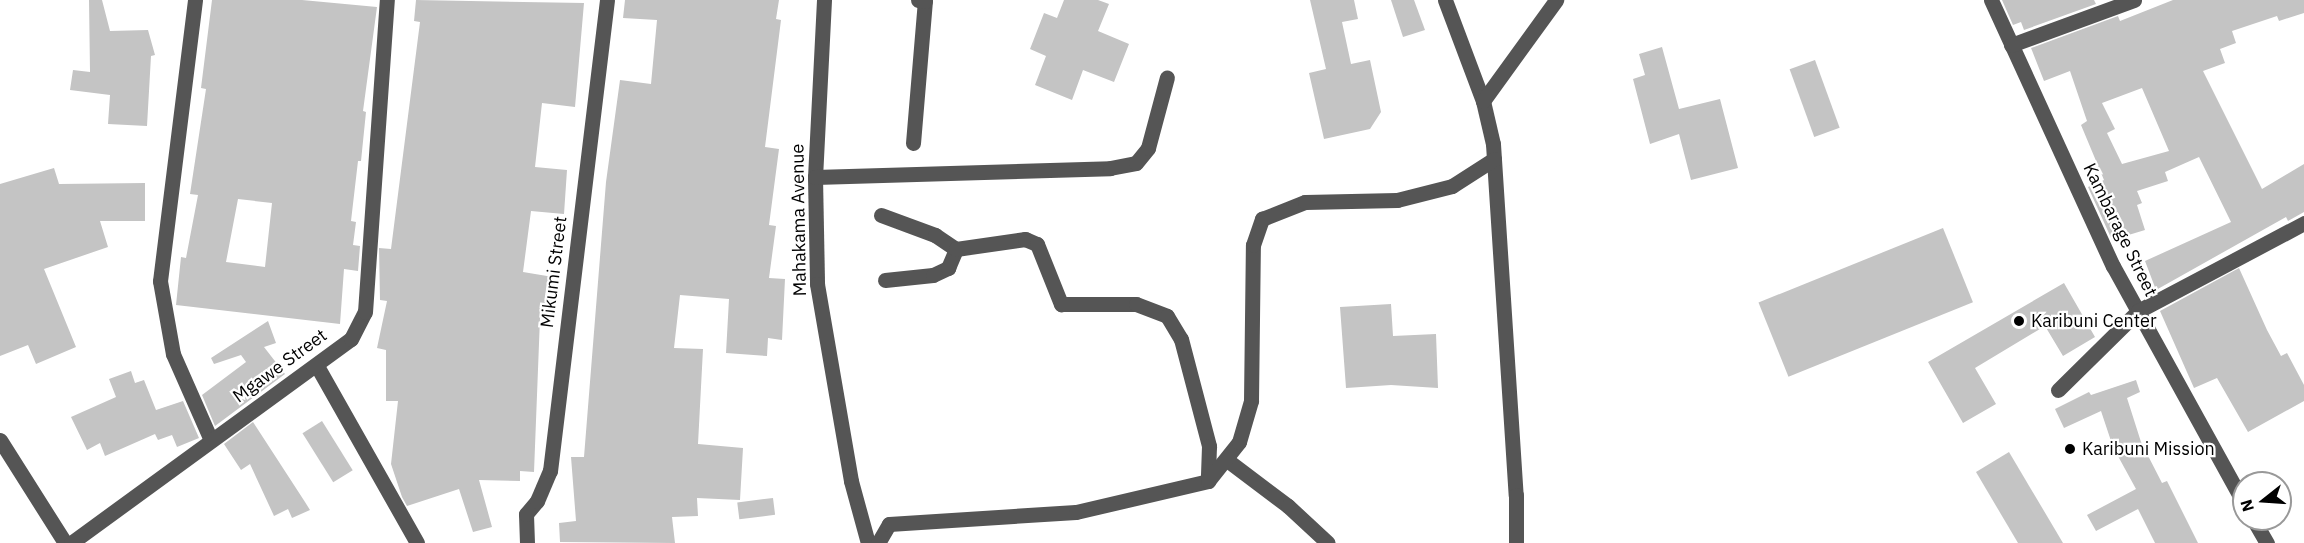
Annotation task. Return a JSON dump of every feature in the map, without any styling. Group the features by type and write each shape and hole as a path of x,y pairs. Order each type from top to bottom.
{"street":[{"path":"195,0 160,282 172,354 211,440"},
{"name":"Mgawe Street","path":"71,543 211,440 317,366 351,339 364,312 387,0"},
{"name":"Mikumi Street","path":"527,543 526,514 537,501 550,471 607,0"},
{"name":"Mahakama Avenue","path":"824,0 815,177 817,284 851,481 868,543"},
{"path":"913,143 923,0"},
{"path":"1445,0 1483,101 1494,159 1516,495 1516,543"},
{"path":"1483,101 1556,0"},
{"name":"Kambarage Street","path":"1991,0 2112,266 2232,481"},
{"path":"2011,45 2134,0"},
{"path":"815,177 1110,168 1136,163 1148,148 1167,77"},
{"path":"879,543 889,524 1076,513 1208,481 1227,460 1239,442 1251,401 1253,245 1262,219 1305,202 1397,200 1452,186 1494,159"},
{"path":"881,215 935,235 956,249 986,242 1034,241 1061,304 1136,304 1167,316 1181,339 1209,446 1208,481"},
{"path":"2058,390 2138,311 2304,223"},
{"path":"885,280 933,275 948,268 956,249"},
{"path":"317,366 417,543"},
{"path":"0,440 14,468 65,543"},
{"path":"1227,460 1288,506 1328,543"}],"building":[{"path":"89,0 102,0 110,31 148,30 155,55 151,56 147,126 108,124 110,95 70,90 73,70 90,72"},
{"path":"212,0 302,0 377,7 363,111 366,112 361,161 358,161 351,221 356,222 353,245 360,246 358,271 344,269 340,324 176,305 181,257 186,258 198,195 190,194 206,89 201,88","holes":["238,199 272,203 265,267 226,262"]},
{"path":"416,0 584,3 575,107 542,103 535,167 567,170 564,214 531,211 523,272 559,278 553,318 540,318 534,472 520,471 520,481 479,480 492,527 473,532 459,489 407,506 402,497 391,464 398,401 386,401 386,350 377,348 387,301 380,300 379,248 391,249 420,22 414,21"},
{"path":"625,0 779,0 776,19 781,20 765,147 779,149 769,225 776,226 769,278 785,279 782,340 768,338 767,356 726,353 729,299 680,295 674,348 703,349 698,444 743,448 740,500 697,498 698,516 672,517 675,543 560,542 559,523 576,521 571,457 584,457 606,182 620,80 651,84 657,20 623,18"},
{"path":"1064,0 1098,0 1109,4 1098,31 1129,44 1114,82 1083,70 1072,100 1035,85 1046,56 1030,49 1044,13 1057,18"},
{"path":"1310,0 1354,0 1358,19 1342,22 1351,64 1370,60 1381,112 1370,129 1324,139 1309,73 1326,69"},
{"path":"1391,0 1414,0 1425,30 1403,37"},
{"path":"2002,0 2094,0 2096,4 2024,30 2021,22 2013,25"},
{"path":"2173,0 2304,0 2304,13 2279,21 2277,16 2232,31 2236,43 2220,49 2225,63 2203,71 2262,189 2304,164 2304,212 2288,221 2286,217 2156,290 2145,261 2231,222 2199,157 2165,172 2168,181 2137,191 2142,203 2137,205 2145,230 2112,240 2088,187 2104,180 2081,125 2087,121 2070,71 2044,81 2031,48 2118,16 2120,21","holes":["2142,88 2169,151 2122,164 2107,133 2115,129 2102,103"]},
{"path":"1662,47 1679,109 1720,99 1738,168 1691,180 1679,134 1650,144 1633,79 1645,75 1639,54"},
{"path":"1815,60 1840,128 1814,137 1790,69"},
{"path":"54,168 59,184 145,183 145,221 100,221 108,247 44,269 76,347 36,364 28,345 0,356 0,184"},
{"path":"1943,228 1973,302 1788,377 1758,303"},
{"path":"2239,268 2281,356 2287,353 2304,385 2304,401 2248,432 2217,378 2194,388 2160,311"},
{"path":"2064,283 2095,337 2063,356 2045,326 1975,368 1996,404 1963,423 1928,362"},
{"path":"1391,304 1393,336 1436,334 1438,388 1391,385 1346,388 1340,307"},
{"path":"268,321 276,343 264,347 285,374 215,426 202,395 246,362 241,355 214,364 211,358"},
{"path":"131,371 135,383 144,380 156,410 183,401 199,438 177,447 172,435 158,440 155,434 105,456 100,443 87,450 71,417 116,397 109,379"},
{"path":"2136,380 2140,392 2127,398 2141,442 2162,483 2167,481 2198,543 2155,543 2138,509 2096,531 2087,515 2136,489 2113,447 2101,411 2064,428 2055,409 2089,392 2091,395"},
{"path":"322,421 353,470 333,482 302,433"},
{"path":"253,422 310,510 292,518 288,509 274,516 250,464 241,470 224,444"},
{"path":"2009,452 2063,543 2018,543 1976,472"},
{"path":"773,498 775,515 739,519 737,502"}],"place":[{"name":"Karibuni Center","path":"2019,321"},
{"name":"Karibuni Mission","path":"2070,449"}]}
